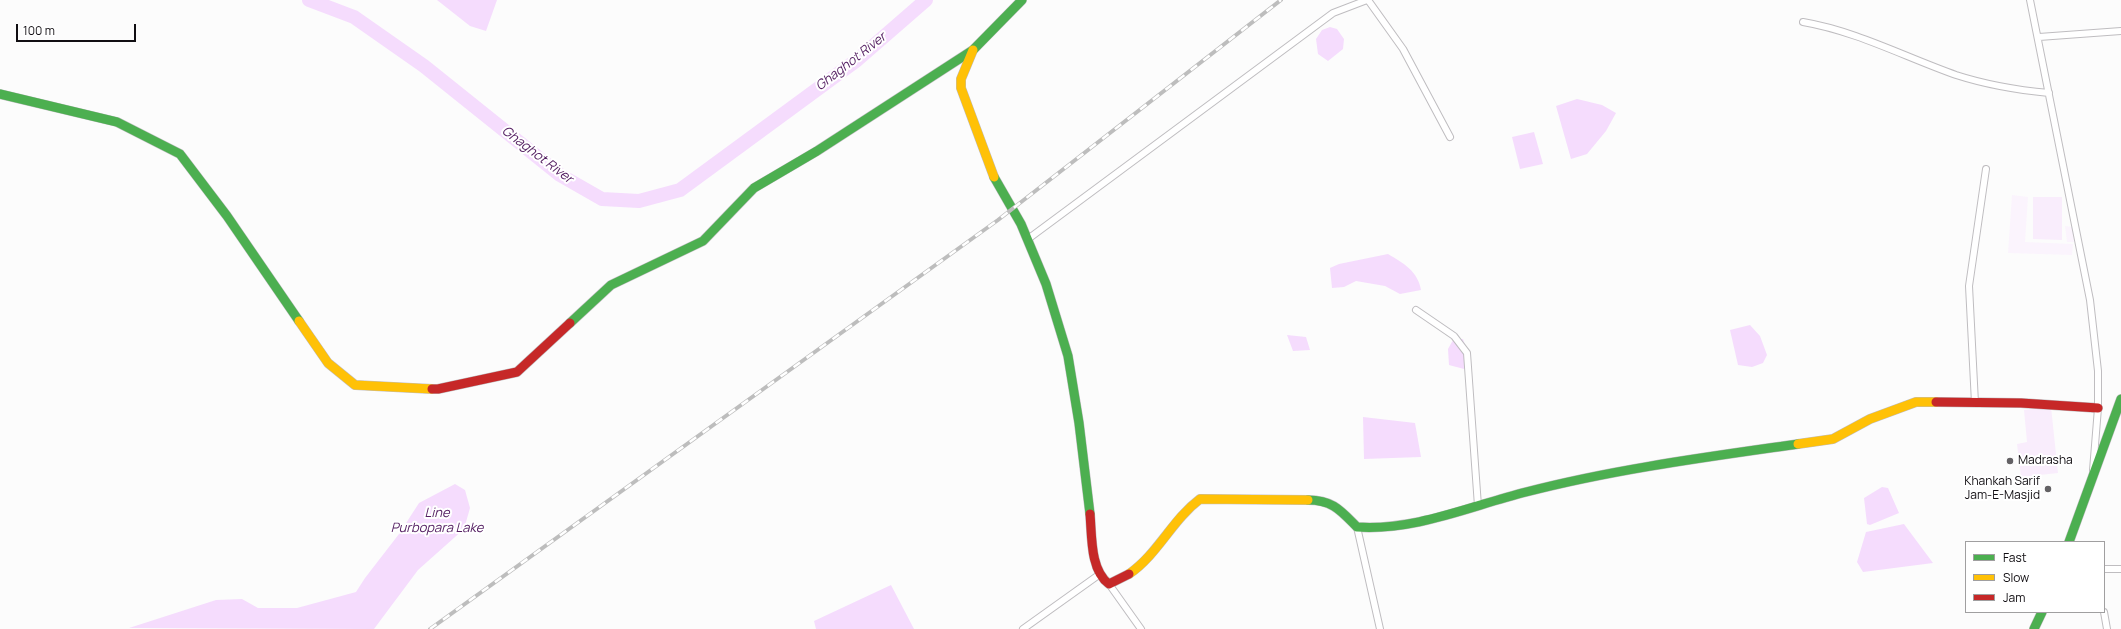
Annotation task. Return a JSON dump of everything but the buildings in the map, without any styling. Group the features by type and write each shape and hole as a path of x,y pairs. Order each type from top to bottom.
{"street":[{"path":"0,94 117,122 180,154 227,216 328,363 355,385 438,389 517,372 611,285 703,241 754,188 817,151 972,50 1022,0"},
{"path":"1028,239 1333,13 1368,0 1403,49 1450,137"},
{"path":"2030,0 2039,37 2090,300 2098,371 2098,408 2092,479"},
{"path":"1803,22 1832,26 1956,75 1990,85 2049,93"},
{"path":"2039,37 2121,31"},
{"path":"972,50 961,79 961,88 994,177 1012,207 1028,239 1046,284 1073,375 1094,549 1100,574 1103,580 1110,584 1141,629"},
{"path":"1975,403 1969,286 1986,169"},
{"path":"1416,310 1454,336 1467,353 1478,506"},
{"path":"2069,541 2121,399"},
{"path":"1357,527 1370,528 1394,526 1434,519 1526,492 1682,460 1833,439 1870,420 1916,402 2098,408"},
{"path":"1110,584 1126,578 1134,572 1156,549 1191,504 1200,499 1322,500 1337,507 1357,527 1380,629"},
{"path":"2105,569 2121,568"},
{"path":"1023,629 1100,574"},
{"path":"2034,629 2042,613"},
{"path":"2104,613 2107,629"}],"shaded area":[{"path":"2012,195 2028,197 2025,242 2073,244 2072,255 2008,253"},
{"path":"2033,197 2062,197 2062,240 2033,239"},
{"path":"2065,226 2073,227 2074,242 2067,242"},
{"path":"2051,407 2058,473 2021,477 2017,444 2027,442 2024,410"}],"water":[{"path":"437,0 497,0 486,31 470,26"},
{"path":"1330,27 1337,29 1344,39 1343,49 1328,61 1318,54 1316,39 1322,30"},
{"path":"1577,99 1602,105 1616,113 1606,131 1587,154 1571,159 1556,106"},
{"path":"1534,132 1543,164 1520,169 1512,137"},
{"path":"1388,254 1409,268 1417,278 1421,290 1400,294 1385,286 1356,281 1344,287 1332,288 1330,268 1339,264"},
{"path":"1750,325 1760,336 1767,355 1763,363 1752,367 1738,365 1730,330"},
{"path":"1287,335 1306,337 1310,350 1293,351"},
{"path":"1463,339 1469,358 1464,369 1449,365 1448,349 1453,340"},
{"path":"1363,417 1415,423 1421,457 1364,459"},
{"name":"Line Purbopara Lake","path":"455,484 465,490 470,508 464,529 418,570 374,629 129,628 216,600 242,599 258,608 297,608 356,592 399,534 419,503"},
{"path":"1882,487 1888,488 1899,513 1870,525 1867,524 1864,498"},
{"path":"1904,524 1933,563 1863,572 1857,562 1866,532"},
{"path":"891,585 914,629 816,629 814,621"}],"waterway":[{"name":"Ghaghot River","path":"309,0 354,17 424,66 560,175 602,199 639,201 680,190 857,60 926,0"}],"railway":[{"path":"430,629 998,220 1281,0"}],"traffic: fast":[{"path":"570,323 611,285 703,241 754,188 817,151 973,50 1022,0"},
{"path":"0,94 117,122 180,154 227,216 299,321"},
{"path":"994,177 1021,224 1046,284 1068,356 1079,423 1090,514"},
{"path":"2069,541 2121,399"},
{"path":"1308,500 1330,504 1341,511 1357,527 1400,525 1442,516 1526,492 1627,470 1798,444"},
{"path":"2034,629 2042,613"}],"traffic: slow":[{"path":"973,50 961,79 961,88 994,177"},
{"path":"299,321 328,363 355,385 432,389"},
{"path":"1798,444 1833,439 1870,419 1916,402 1936,402"},
{"path":"1129,574 1148,557 1181,517 1200,499 1308,500"}],"traffic: jam":[{"path":"432,389 517,372 570,323"},
{"path":"1936,402 2021,403 2098,408"},
{"path":"1090,514 1095,562 1103,578 1109,584 1129,574"}],"place":[{"name":"Madrasha","path":"2010,461"},
{"name":"Khankah Sarif Jam-E-Masjid","path":"2048,489"}]}
